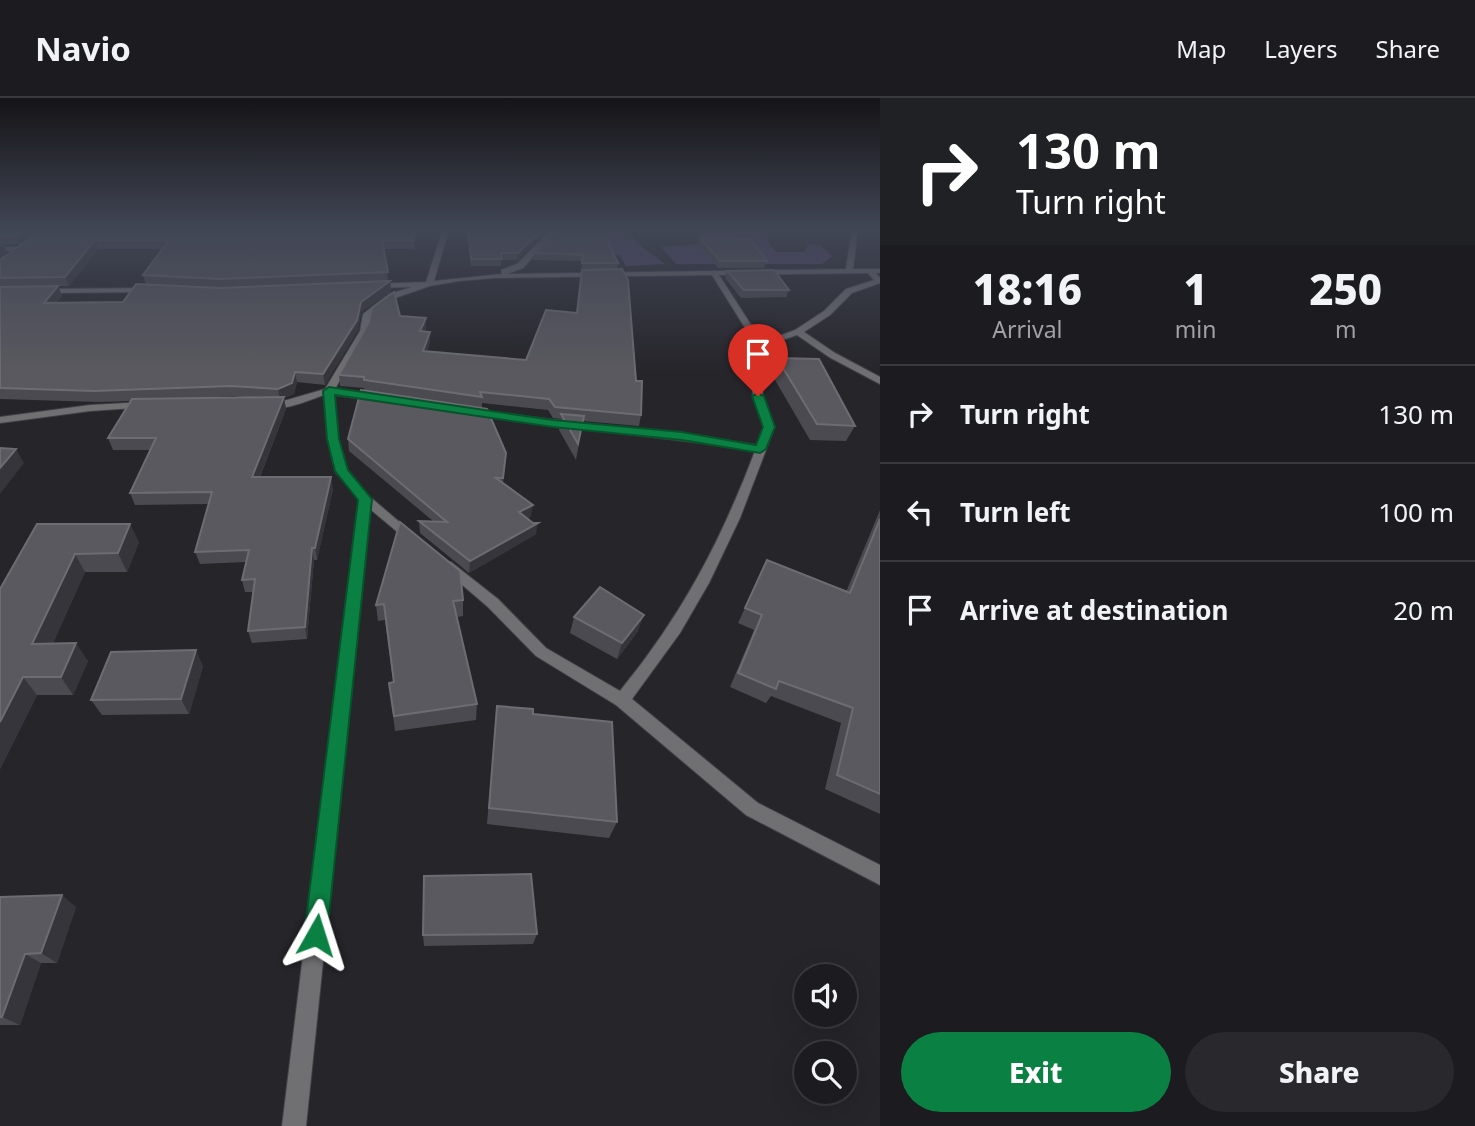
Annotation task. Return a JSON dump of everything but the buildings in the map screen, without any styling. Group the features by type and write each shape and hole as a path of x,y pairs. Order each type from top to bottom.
{"street":[{"path":"429,284 431,277"},
{"path":"360,287 429,284 486,277"},
{"path":"622,700 659,655 692,603 727,533 769,427 758,396 751,331 717,277"},
{"path":"753,348 799,332 827,313 849,291 879,281 877,277"},
{"path":"419,543 365,499 341,471 333,439 329,391 364,331 366,316 392,296 429,284"},
{"path":"28,291 153,290"},
{"path":"799,332 832,355 880,381"},
{"path":"257,404 280,405 329,391 391,399"},
{"path":"0,420 90,408 158,404"},
{"path":"461,410 565,425 682,436 760,449"},
{"path":"294,1126 365,499"},
{"path":"440,560 494,603 541,652 622,700 752,809 880,875"}],"route":[{"path":"316,935 365,499 341,471 333,439 329,391 553,424 682,436 760,449 769,427 758,396"}]}
